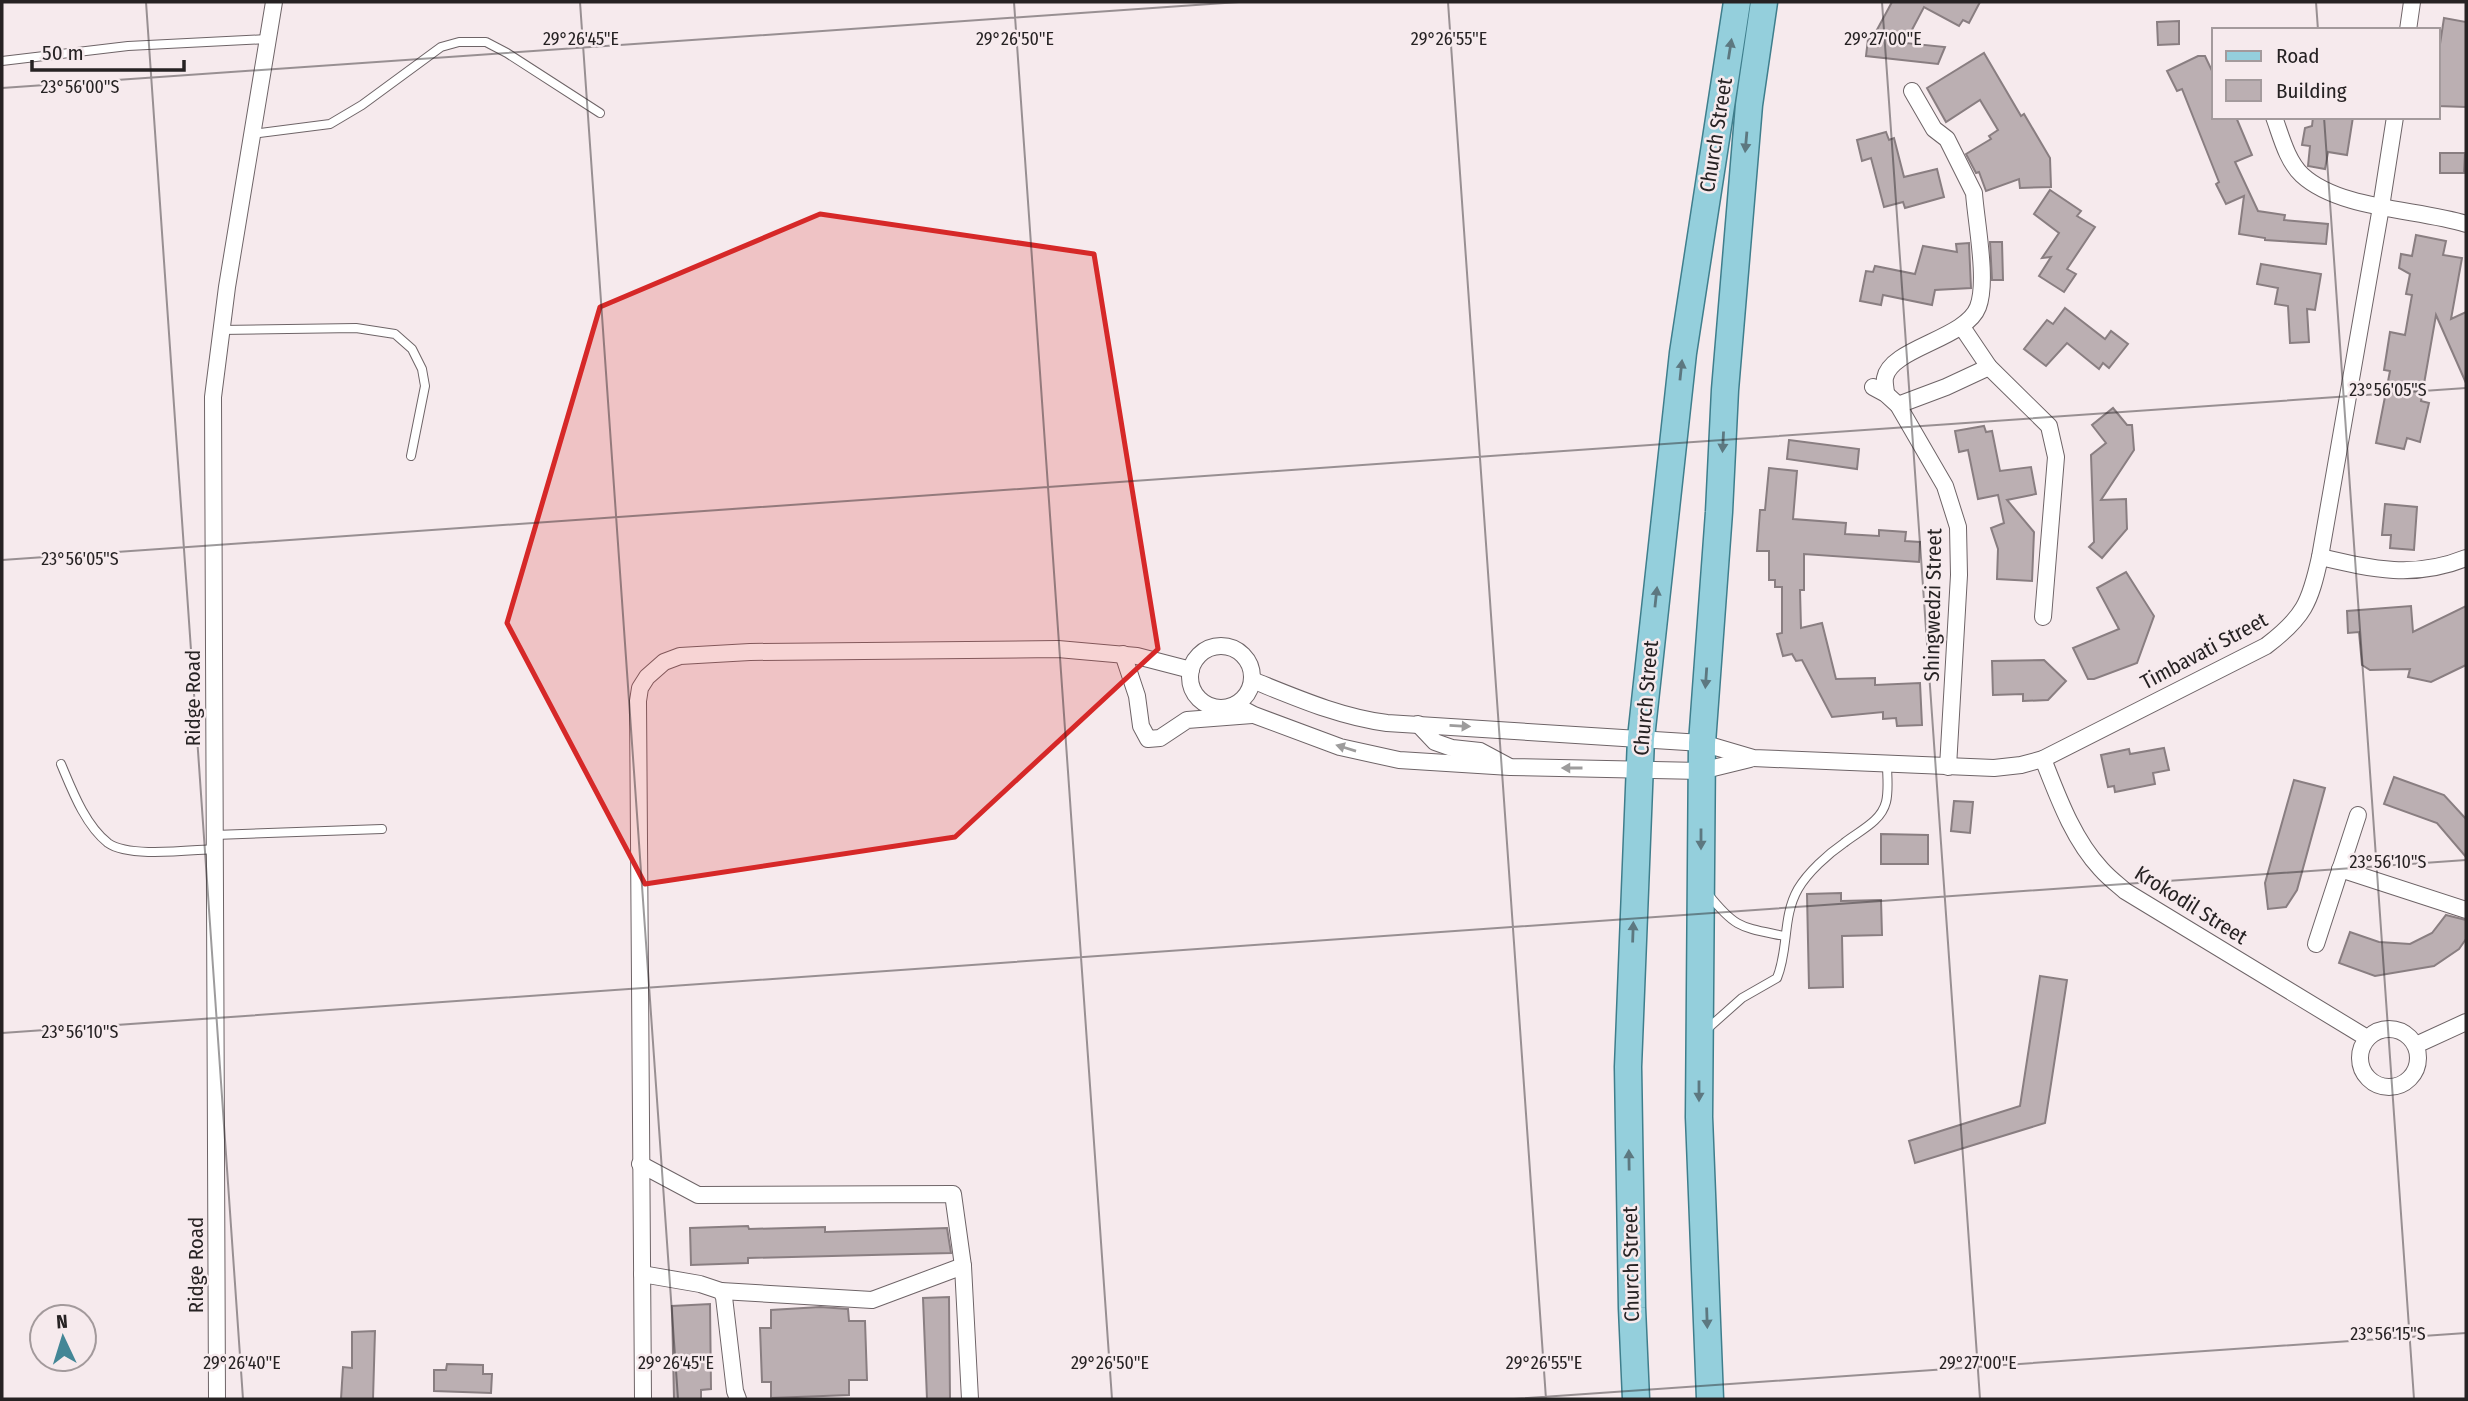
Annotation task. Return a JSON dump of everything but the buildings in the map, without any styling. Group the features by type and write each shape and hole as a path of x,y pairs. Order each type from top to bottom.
{"main road":[{"name":"Church Street","path":"1636,1399 1628,1067 1641,737 1682,353 1737,2"},
{"name":"Church Street","path":"1710,1399 1699,1117 1702,743 1725,390 1749,105 1764,2"}],"street":[{"name":"Ridge Road","path":"217,1399 213,397 220,330 274,2"},
{"path":"2408,28 2412,2"},
{"path":"1912,91 1934,129 1947,139 1975,193 1982,277 1978,308 1962,327 1913,351 1890,366 1885,377 1885,396 1946,387 1989,367"},
{"path":"2275,119 2291,160 2302,175 2323,188 2381,207 2466,224"},
{"name":"Timbavati Street","path":"1252,680 1358,719 1702,743 1753,758 1948,767 2008,766 2042,760 2266,646 2285,632 2309,600 2320,557 2395,119"},
{"path":"1962,327 1989,367 2049,426 2056,457 2043,617"},
{"name":"Shingwedzi Street","path":"1885,396 1945,486 1958,527 1959,575 1948,767"},
{"path":"2320,557 2397,571 2436,568 2466,558"},
{"path":"1221,646 1240,653 1251,670 1252,680 1244,698 1235,705 1216,707 1198,698 1193,690 1191,670 1202,653 1221,646"},
{"path":"643,1399 638,701 640,688 654,669 680,656 750,652 1058,649 1123,654 1191,670"},
{"path":"1123,654 1137,696 1141,726 1147,739 1160,738 1177,724 1187,720 1254,715"},
{"name":"Timbavati Street","path":"1235,705 1254,715 1340,747 1370,755 1447,765 1701,771 1753,758"},
{"path":"1418,724 1435,742 1452,748 1480,751 1510,767"},
{"name":"Krokodil Street","path":"2042,760 2083,845 2101,869 2125,891 2367,1038"},
{"path":"2316,944 2358,815"},
{"path":"2340,869 2466,910"},
{"path":"2416,1045 2466,1022"},
{"path":"2384,1029 2394,1029 2410,1037 2416,1045 2418,1064 2408,1080 2400,1085 2381,1085 2365,1074 2361,1066 2360,1056 2367,1038 2384,1029"},
{"path":"640,1164 698,1195 953,1194 963,1266 970,1399"},
{"path":"642,1274 700,1284 721,1292 872,1300 963,1266"},
{"path":"721,1292 724,1297 738,1399"}],"lane":[{"path":"2,61 128,46 267,39"},
{"path":"252,134 330,124 362,105 441,47 459,41 486,42 600,113"},
{"path":"220,330 356,328 395,334 412,349 422,369 425,386 411,456"},
{"path":"61,764 72,790 94,828 109,844 126,850 382,829"},
{"path":"1699,1037 1742,998 1777,978 1782,964 1784,936 1791,904 1800,886 1842,844 1871,824 1884,808 1887,801 1886,764"},
{"path":"1701,886 1727,918 1737,924 1784,936"}],"highlighted area":[{"path":"820,214 1094,254 1158,649 955,837 645,884 507,623 600,307"}]}
